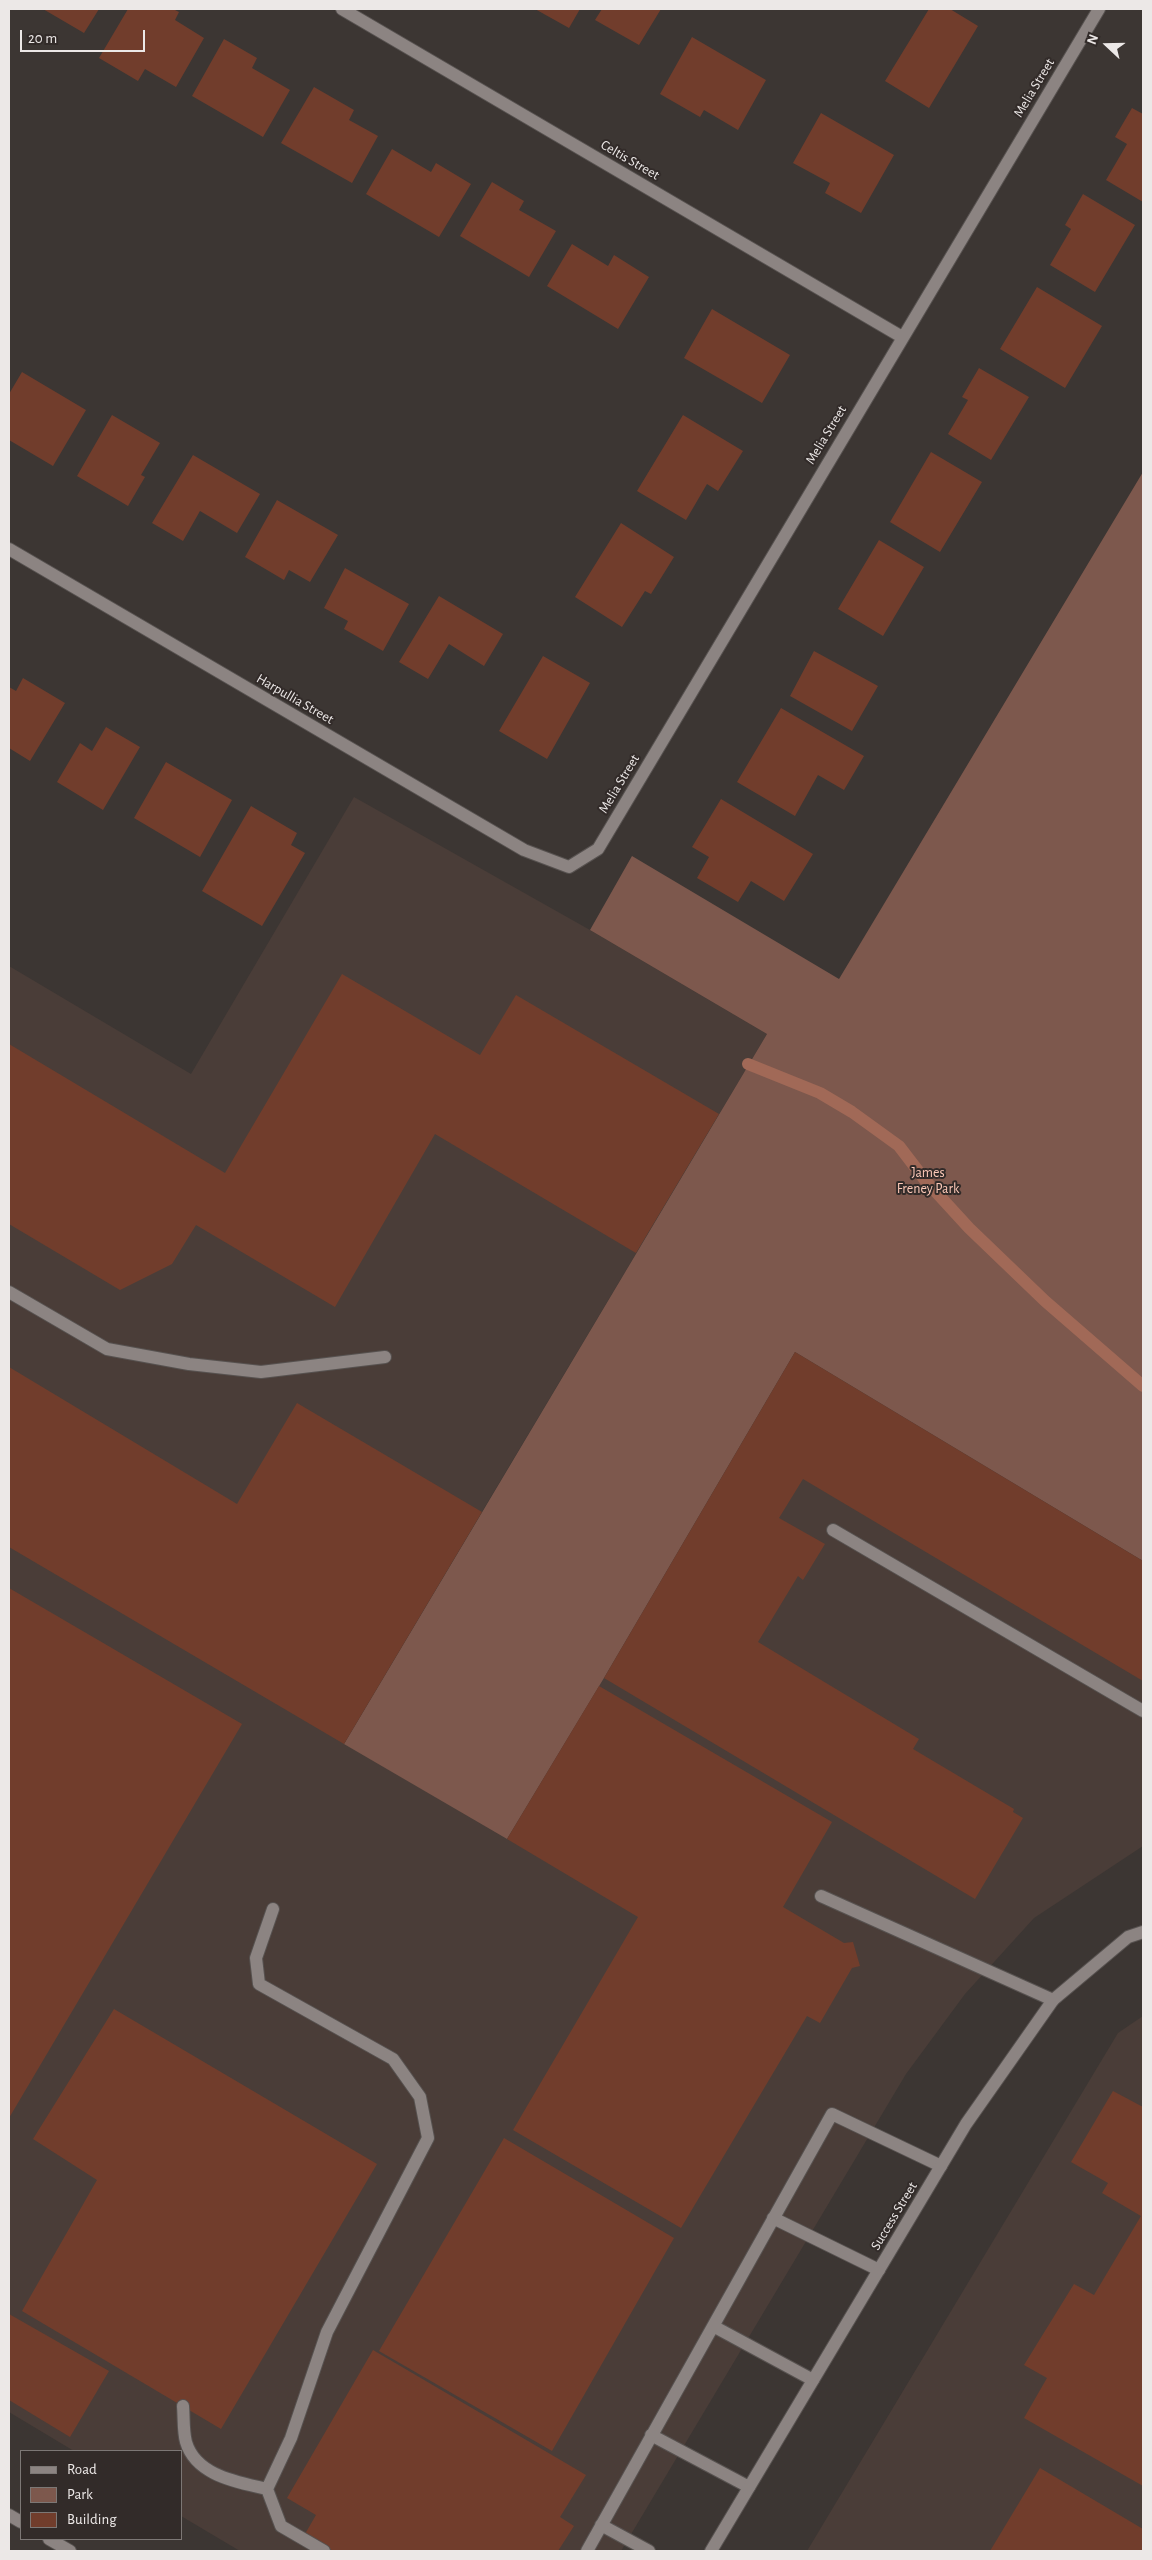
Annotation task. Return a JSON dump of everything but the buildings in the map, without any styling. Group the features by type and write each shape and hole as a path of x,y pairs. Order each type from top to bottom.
{"street":[{"name":"Celtis Street","path":"342,9 902,337"},
{"name":"Melia Street","path":"569,867 598,850 1099,9"},
{"name":"Harpullia Street","path":"9,549 524,850 569,867"},
{"path":"9,1292 107,1349 189,1364 261,1372 385,1357"},
{"path":"833,1530 1143,1711"},
{"path":"820,1896 1054,2000"},
{"path":"273,1909 256,1958 259,1984 393,2059 420,2097 428,2138 327,2332 291,2438 268,2488 281,2526 324,2551"},
{"name":"Success Street","path":"711,2551 966,2124 1054,2000 1128,1938 1143,1932"},
{"path":"586,2551 832,2114 941,2166"},
{"path":"773,2218 879,2270"},
{"path":"713,2326 813,2380"},
{"path":"183,2406 186,2443 200,2465 226,2479 268,2488"},
{"path":"651,2435 749,2487"},
{"path":"9,2515 20,2521"},
{"path":"601,2525 649,2551"},
{"path":"51,2540 70,2551"}],"shaded area":[{"path":"354,797 590,930 767,1034 344,1743 507,1839 604,1678 795,1352 1143,1561 1143,1846 1034,1918 965,1994 906,2074 621,2551 240,2551 182,2517 182,2450 72,2450 9,2412 9,966 191,1074"},
{"path":"1143,2016 1143,2551 807,2551 1118,2033"}],"green space":[{"name":"James Freney Park","path":"1143,472 1143,1561 795,1352 604,1678 507,1839 344,1744 767,1034 590,930 632,856 839,979"}],"waterway":[{"path":"748,1064 820,1093 852,1112 899,1146 925,1180 969,1228 1045,1301 1143,1386"}]}
